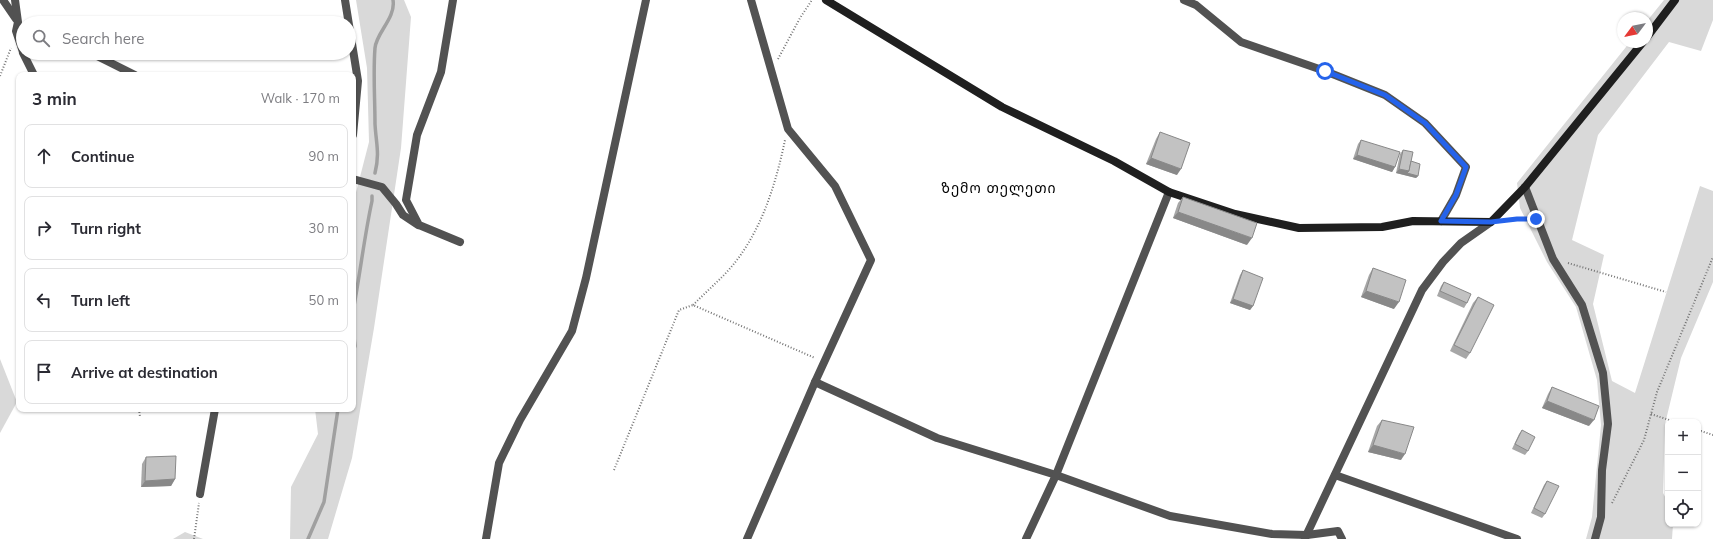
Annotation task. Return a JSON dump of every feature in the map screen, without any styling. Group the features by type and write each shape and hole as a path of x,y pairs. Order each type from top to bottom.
{"street":[{"path":"3,0 16,17"},
{"path":"15,0 19,16"},
{"path":"345,0 348,16"},
{"path":"419,225 406,200 417,136 441,72 453,0"},
{"path":"486,539 499,463 520,420 572,331 586,278 646,0"},
{"path":"747,539 815,382 871,260 835,186 788,129 750,0"},
{"path":"826,0 1002,107 1114,161 1169,192 1235,214 1299,228 1382,227 1413,221 1491,222"},
{"path":"1184,0 1196,5 1240,42 1325,71 1385,95 1425,123 1466,167 1456,195 1441,221"},
{"path":"1653,29 1676,0"},
{"path":"1306,537 1422,290 1443,262 1461,243 1491,222 1525,187 1638,48"},
{"path":"27,60 33,72"},
{"path":"105,60 129,72"},
{"path":"355,60 358,81 356,103"},
{"path":"356,180 382,188 396,204 403,215 419,225 460,242"},
{"path":"1525,187 1536,219 1553,259 1582,305 1603,373 1608,424 1602,470 1601,517 1595,539"},
{"path":"1026,539 1056,475 1169,192"},
{"path":"815,382 937,438 1056,475 1170,516 1272,534 1306,537 1338,531 1342,539"},
{"path":"200,494 214,412"},
{"path":"1335,475 1517,539"}],"path":[{"path":"772,71 800,18 812,0"},
{"path":"0,76 16,31"},
{"path":"614,470 679,310 693,305 725,274 750,240 773,190 788,129"},
{"path":"1491,222 1517,219 1536,219"},
{"path":"1601,517 1612,503 1644,440 1657,392 1713,257"},
{"path":"1553,259 1666,292"},
{"path":"693,305 824,362"},
{"path":"139,412 140,417"},
{"path":"1651,414 1666,419"},
{"path":"1701,431 1713,435"},
{"path":"194,539 200,494"}],"shaded area":[{"path":"356,0 404,0 411,17 401,148 374,328 352,458 328,539 290,539 291,487 318,434 315,412 356,412 356,192 369,142 367,68"},
{"path":"1664,0 1713,0 1713,20 1701,51 1669,42 1598,135 1572,240 1604,255 1593,304 1612,381 1635,393 1700,186 1713,191 1713,282 1681,358 1665,419 1663,493 1665,497 1665,527 1673,527 1672,539 1586,539 1592,517 1601,425 1597,380 1576,307 1547,262 1520,208 1517,183 1625,48 1653,48 1653,14"},
{"path":"0,359 16,399 16,404 0,433"},
{"path":"185,532 203,539 173,539"}],"building":[{"path":"1160,132 1190,143 1181,169 1151,158"},
{"path":"1361,140 1400,152 1395,167 1357,155"},
{"path":"1403,150 1413,152 1409,171 1399,169"},
{"path":"1411,161 1420,164 1418,176 1407,173 1409,171"},
{"path":"1183,197 1257,223 1252,238 1178,212"},
{"path":"1373,268 1406,280 1399,302 1366,291"},
{"path":"1243,270 1263,278 1253,306 1233,299"},
{"path":"1444,282 1471,294 1467,303 1440,291"},
{"path":"1478,297 1494,305 1470,353 1454,345"},
{"path":"1552,387 1599,406 1594,420 1547,401"},
{"path":"1382,420 1414,427 1405,454 1373,445"},
{"path":"1522,430 1535,437 1528,451 1515,444"},
{"path":"176,456 175,479 145,481 146,457"},
{"path":"1547,481 1559,486 1545,514 1534,508"}],"waterway":[{"path":"375,173 377,154 374,76 375,48 376,42 392,13 393,0"},
{"path":"356,293 372,196"},
{"path":"308,539 324,502 338,412"}],"district":[{"name":"ზემო თელეთი","path":"999,188"}],"route":[{"path":"1325,71 1385,95 1425,123 1466,167 1456,195 1441,221 1491,222 1517,219 1536,219"}]}
